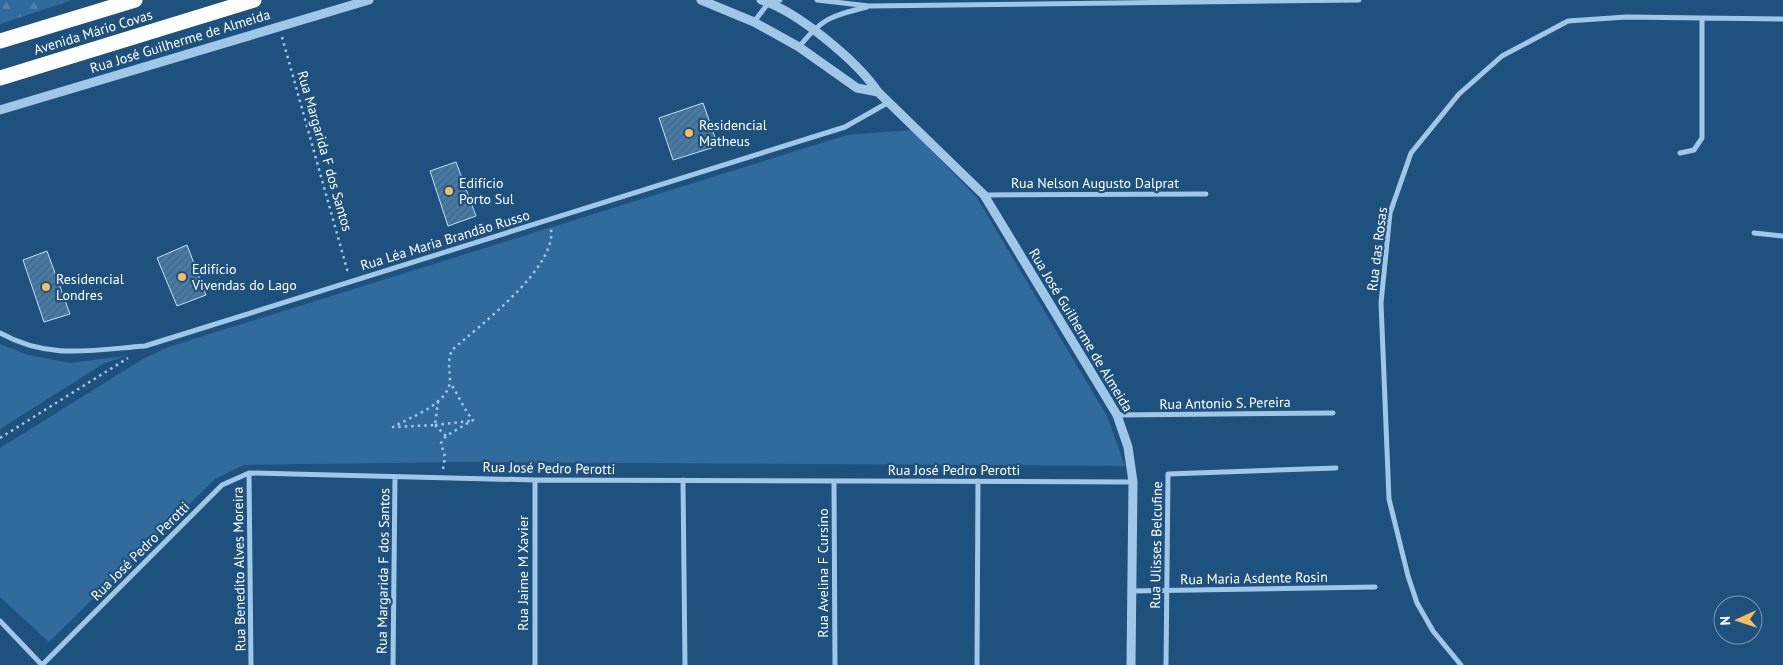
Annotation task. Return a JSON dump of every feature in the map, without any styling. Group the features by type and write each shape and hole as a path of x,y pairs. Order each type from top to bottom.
{"highway":[{"name":"Avenida Mário Covas","path":"0,41 135,0"},
{"name":"Avenida Mário Covas","path":"0,78 254,0"}],"street":[{"name":"Rua José Guilherme de Almeida","path":"0,110 369,0"},
{"name":"Rua José Guilherme de Almeida","path":"702,0 754,22 799,47 857,88 878,92"},
{"path":"754,22 765,1 780,0"},
{"path":"817,0 870,6 1359,0"},
{"name":"Rua José Guilherme de Almeida","path":"765,1 779,6 866,74 878,92 984,195 1117,415 1128,446 1133,482 1131,665"},
{"path":"799,47 821,22 836,14 870,6"},
{"name":"Rua das Rosas","path":"1462,665 1433,631 1417,603 1408,576 1389,499 1381,303 1390,213 1411,153 1459,94 1502,56 1568,20 1626,16 1783,19"},
{"path":"1680,153 1694,150 1702,138 1702,18"},
{"name":"Rua Léa Maria Brandão Russo","path":"0,334 20,344 49,352 145,346 845,127 889,102"},
{"name":"Rua Nelson Augusto Dalprat","path":"984,195 1206,194"},
{"path":"1754,233 1783,236"},
{"name":"Rua Antonio S. Pereira","path":"1117,415 1333,413"},
{"name":"Rua Ulisses Belcufine","path":"1166,665 1168,474 1336,468"},
{"name":"Rua José Pedro Perotti","path":"42,665 222,485 249,473 534,480 1133,482"},
{"name":"Rua Benedito Alves Moreira","path":"249,473 251,665"},
{"name":"Rua Margarida F dos Santos","path":"393,665 395,477"},
{"name":"Rua Jaime M Xavier","path":"534,480 535,665"},
{"path":"683,480 685,665"},
{"path":"977,665 978,481"},
{"name":"Rua Avelina F Cursino","path":"834,482 835,665"},
{"name":"Rua Maria Asdente Rosin","path":"1132,591 1375,587"},
{"path":"0,621 42,665"}],"path":[{"name":"Rua Margarida F dos Santos","path":"278,26 350,281"},
{"path":"473,420 434,425 393,427 438,401 446,393 450,383 449,357 452,350 501,308 530,276 543,258 552,238 551,228"},
{"path":"0,438 131,356"},
{"path":"450,383 457,392 465,412 473,420"},
{"path":"434,425 438,401"},
{"path":"441,477 445,457 440,444 446,436 473,420"},
{"path":"434,425 446,436"}],"green space":[{"path":"0,0 72,0 0,24"},
{"path":"912,130 977,198 1107,416 1125,466 464,462 244,465 215,479 49,642 0,597 0,448 143,359 168,347 847,135"},
{"path":"0,344 28,355 70,363 125,356 103,364 0,429"}],"building":[{"name":"Residencial Matheus","path":"703,103 718,146 673,160 659,118"},
{"name":"Edifício Porto Sul","path":"456,162 476,216 448,226 430,171"},
{"name":"Edifício Vivendas do Lago","path":"187,245 206,295 177,306 157,258"},
{"name":"Residencial Londres","path":"47,251 70,314 44,322 23,260"}],"place":[{"name":"Residencial Matheus","path":"689,133"},
{"name":"Edifício Porto Sul","path":"449,191"},
{"name":"Edifício Vivendas do Lago","path":"182,277"},
{"name":"Residencial Londres","path":"46,287"}]}
